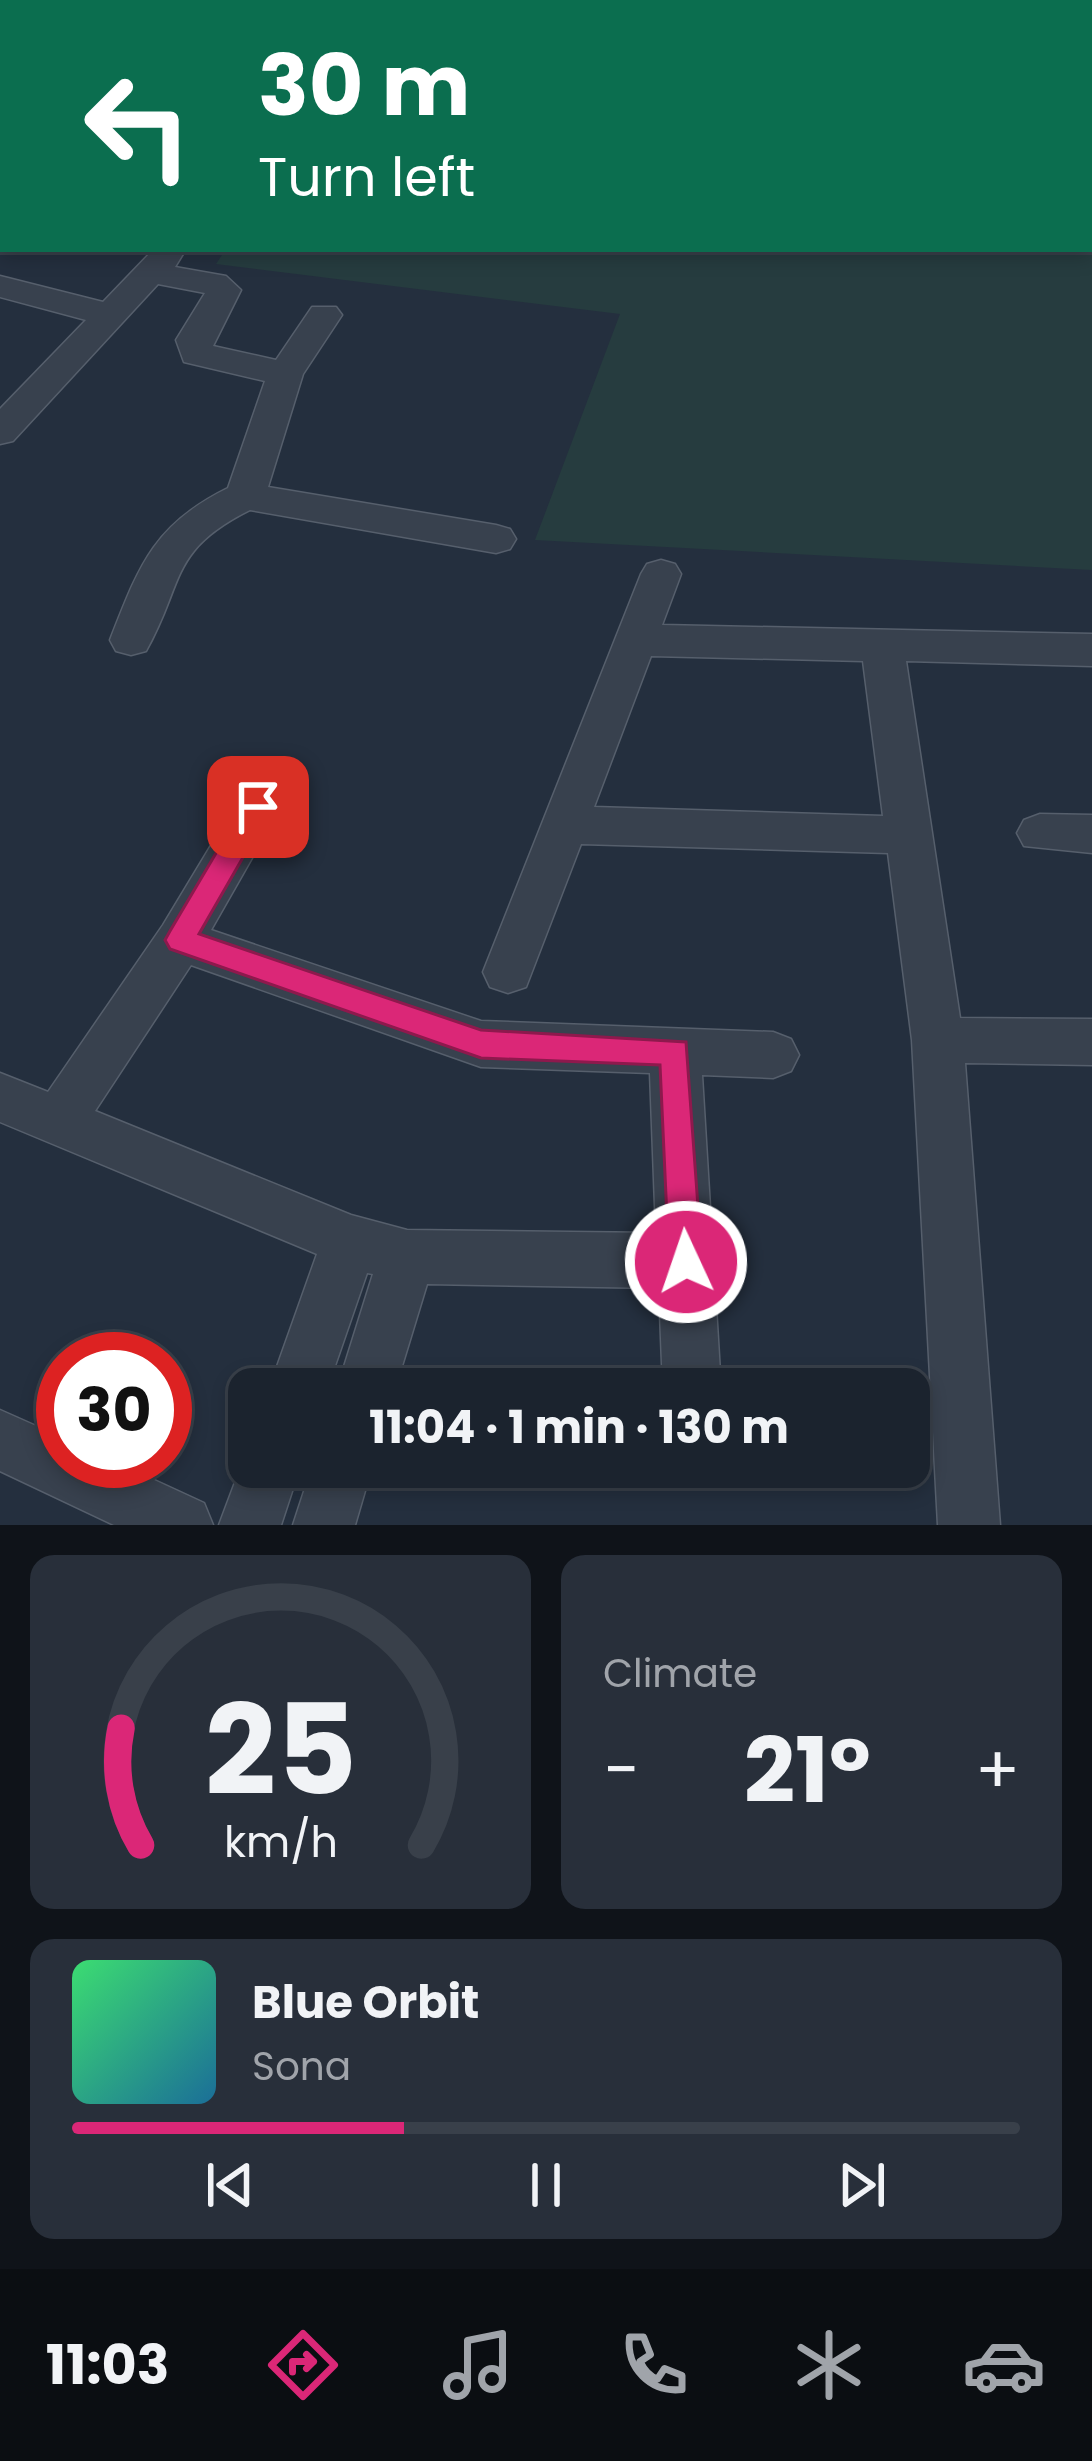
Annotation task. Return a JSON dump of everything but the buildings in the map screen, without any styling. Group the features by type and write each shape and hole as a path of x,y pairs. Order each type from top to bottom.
{"street":[{"path":"0,432 162,261 224,290 194,340 197,354 285,374"},
{"path":"0,286 114,316"},
{"path":"245,496 285,374 324,315"},
{"path":"130,640 166,553 183,529 245,496 496,539"},
{"path":"508,972 661,574"},
{"path":"636,640 1092,650"},
{"path":"882,645 938,1040 969,1525"},
{"path":"57,1123 180,940 258,807"},
{"path":"565,825 909,835"},
{"path":"1040,833 1092,834"},
{"path":"180,940 481,1044 772,1055"},
{"path":"938,1040 1092,1042"},
{"path":"675,1052 691,1368"},
{"path":"0,1097 350,1241 406,1257 686,1262"},
{"path":"305,1368 350,1241"},
{"path":"372,1368 406,1257"},
{"path":"0,1440 182,1525"},
{"path":"250,1525 263,1488"},
{"path":"324,1525 335,1488"}],"green space":[{"path":"224,252 1092,252 1092,570 535,540 620,314 216,264"}],"route":[{"path":"258,807 180,940 481,1044 675,1052 686,1262"}]}
